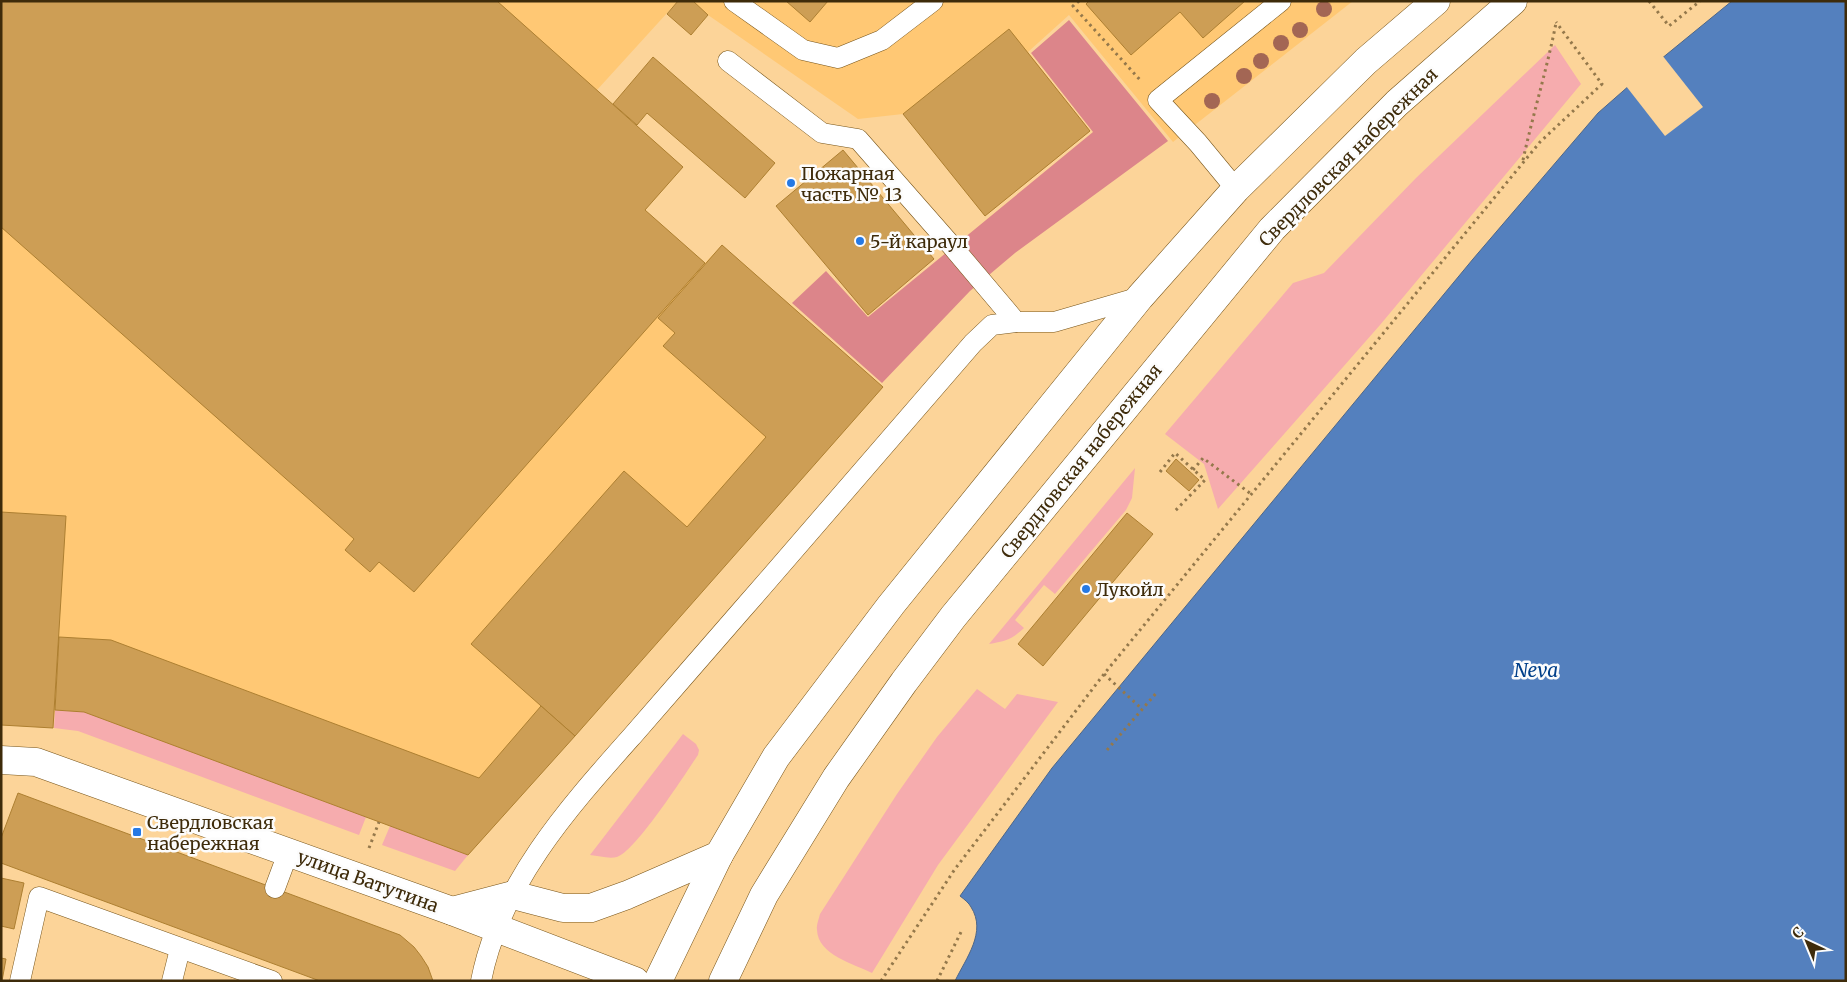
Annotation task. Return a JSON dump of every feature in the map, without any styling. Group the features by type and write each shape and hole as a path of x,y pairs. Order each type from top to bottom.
{"main road":[{"path":"658,981 719,855 776,757 891,605 1140,297 1236,189 1366,61 1436,1"},
{"name":"Свердловская набережная","path":"724,981 764,895 836,778 953,617 1272,230 1397,103 1513,1"},
{"name":"улица Ватутина","path":"1,760 36,762 452,911 635,981"},
{"name":"улица Ватутина","path":"452,911 512,895 563,908 592,908 719,855"}],"lane":[{"path":"734,1 803,50 838,58 882,40 933,1"},
{"path":"1236,189 1193,137 1158,100 1281,1"},
{"path":"728,61 822,133 858,139 1016,322"},
{"path":"481,981 496,929 512,895 522,874 550,835 613,757 790,556 973,342 992,326 1016,322 1054,322 1140,297"},
{"path":"275,888 288,852"},
{"path":"20,981 39,897 180,949 247,963 272,981"},
{"path":"172,981 180,949"}],"path":[{"path":"1079,1 1073,6 1158,100"},
{"path":"1649,1 1669,26 1700,1"},
{"path":"881,981 955,870 1104,674 1252,494 1523,163 1540,142 1602,84 1556,22 1523,163"},
{"path":"1160,472 1175,454 1205,480 1175,511"},
{"path":"1193,470 1203,458 1252,494"},
{"path":"1104,674 1142,709"},
{"path":"1107,750 1158,691"},
{"path":"368,849 379,822"},
{"path":"937,981 962,932"}],"shaded area":[{"path":"1,1 678,1 597,90 683,167 645,210 705,263 722,245 883,387 468,855 84,712 55,710 53,728 1,725"},
{"path":"693,1 1353,1 1173,142 1069,15 1028,52 1090,131 985,216 903,114 858,119 708,15"},
{"path":"1069,20 1168,141 1015,253 970,291 882,383 792,303 826,271 868,317 1093,132 1031,53"},
{"path":"1555,45 1581,84 1380,325 1218,509 1204,464 1165,434 1293,283 1324,273 1416,178"},
{"path":"1135,468 1132,498 1126,510 1055,594 1044,585 1015,620 1024,628 1008,639 989,644"},
{"path":"977,689 1005,709 1017,694 1058,702 938,865 872,973 838,958 823,946 819,939 817,924 820,914 897,794 937,737"},
{"path":"55,710 84,712 366,817 359,835 78,731 54,728"},
{"path":"683,734 696,744 699,750 698,755 648,827 625,852 617,857 607,858 590,855"},
{"path":"390,826 468,855 455,871 382,845"}],"water":[{"name":"Neva","path":"1732,1 1846,1 1846,981 955,981 973,945 977,926 971,907 960,896 1052,768 1473,259 1598,113"}],"pier":[{"path":"1662,55 1703,107 1665,136 1626,86"}],"building":[{"path":"1,1 497,1 683,167 645,210 705,263 414,592 379,562 370,572 345,550 354,539 1,227"},
{"path":"678,1 693,1 708,15 691,35 667,14"},
{"path":"786,1 828,1 810,22"},
{"path":"1089,1 1245,1 1203,38 1180,12 1131,55 1086,4"},
{"path":"1009,29 1090,131 985,216 903,114"},
{"path":"653,57 775,163 745,198 647,113 637,125 613,104"},
{"path":"843,150 934,259 868,315 776,206"},
{"path":"722,245 883,387 575,736 471,644 624,471 687,527 766,437 663,346 675,333 658,318"},
{"path":"1176,459 1199,480 1189,491 1166,471"},
{"path":"1,512 66,516 53,728 1,725"},
{"name":"Лукойл","path":"1127,513 1153,534 1043,666 1018,644"},
{"path":"59,637 111,640 479,778 541,706 575,736 468,855 84,712 55,710"},
{"path":"18,793 400,935 421,956 428,967 433,981 320,981 1,863 1,838"},
{"path":"1,878 24,883 14,929 1,926"},
{"path":"1,958 6,959 2,981 1,981"}],"place":[{"name":"Пожарная часть № 13","path":"791,183"},
{"name":"5-й караул","path":"860,241"},
{"name":"Лукойл","path":"1086,589"},
{"name":"Свердловская набережная","path":"137,832"}]}
